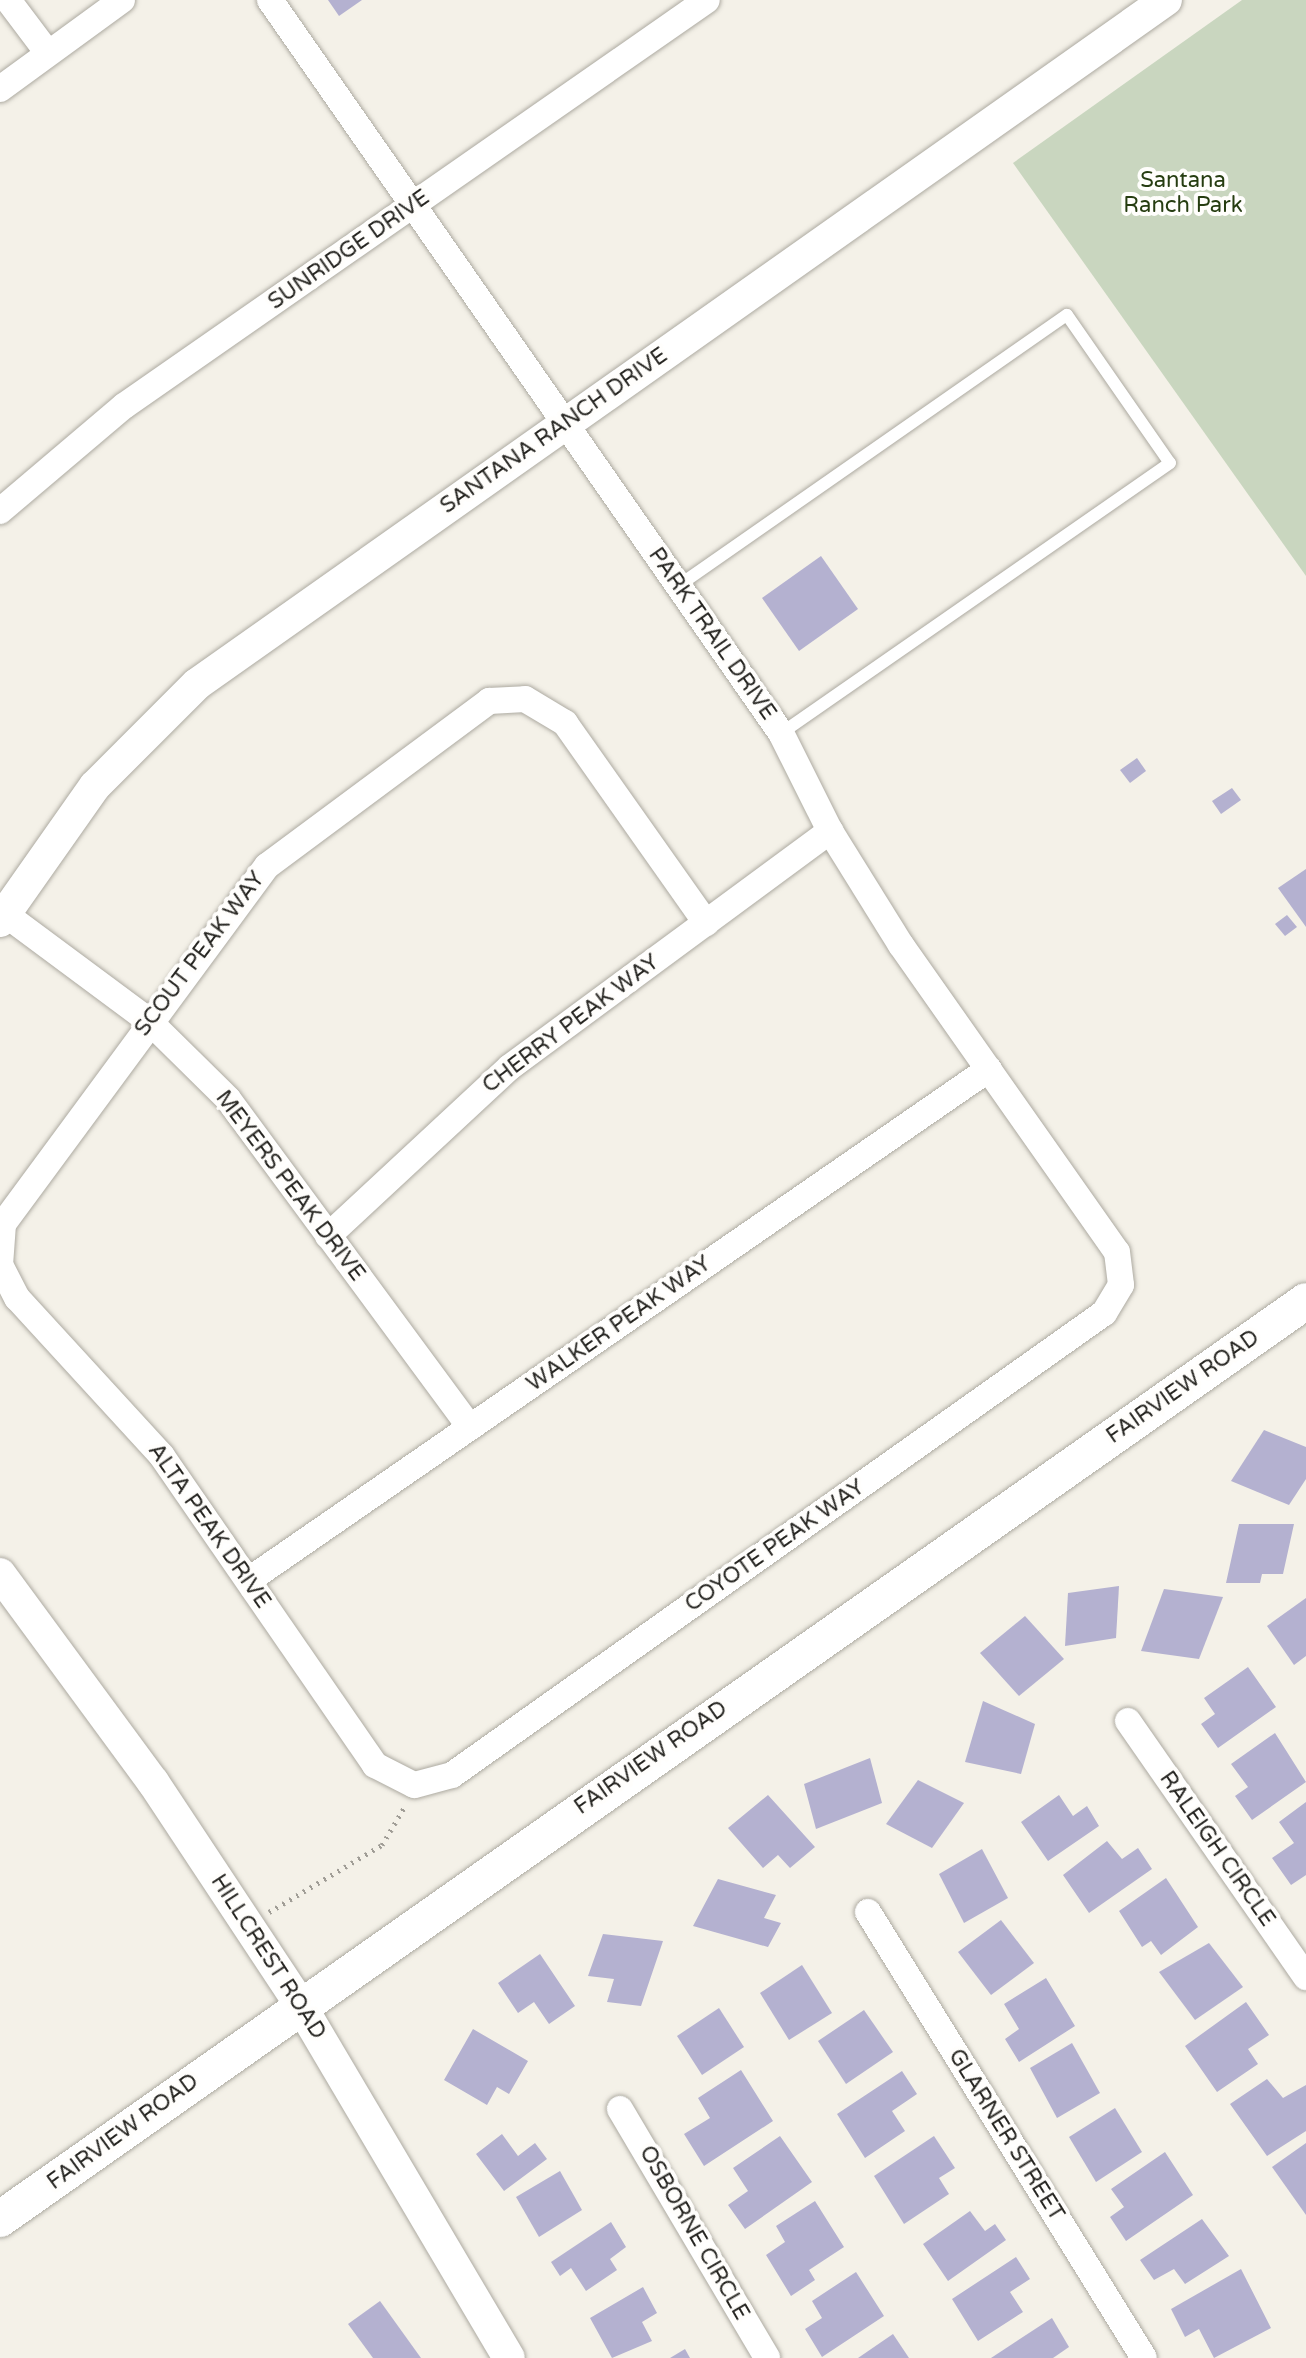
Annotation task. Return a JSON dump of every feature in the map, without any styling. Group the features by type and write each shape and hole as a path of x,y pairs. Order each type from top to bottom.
{"main road":[{"name":"FAIRVIEW ROAD","path":"0,2219 299,2003 1306,1301"}],"street":[{"path":"8,0 48,53"},
{"path":"0,89 122,0"},
{"name":"PARK TRAIL DRIVE","path":"270,0 781,733 830,831 989,1069 1117,1252 1121,1285"},
{"name":"SUNRIDGE DRIVE","path":"0,511 124,406 707,0"},
{"name":"SANTANA RANCH DRIVE","path":"3,918 95,786 166,710 565,423 1166,0"},
{"name":"SCOUT PEAK WAY","path":"0,1265 3,1224 149,1021 267,866 489,701 525,699 565,723 706,923"},
{"name":"CHERRY PEAK WAY","path":"328,1236 510,1067 830,831"},
{"name":"MEYERS PEAK DRIVE","path":"3,918 149,1021 228,1099 470,1427"},
{"name":"WALKER PEAK WAY","path":"249,1580 989,1069"},
{"name":"ALTA PEAK DRIVE","path":"0,1265 17,1298 162,1456 375,1765 414,1785"},
{"name":"COYOTE PEAK WAY","path":"414,1785 452,1775 1104,1313 1121,1285"},
{"name":"HILLCREST ROAD","path":"0,1574 299,2003 509,2358"},
{"name":"RALEIGH CIRCLE","path":"1128,1721 1306,1977"},
{"name":"GLARNER STREET","path":"868,1912 1144,2358"},
{"name":"OSBORNE CIRCLE","path":"620,2109 767,2358"}],"lane":[{"path":"678,586 1067,315 1170,463 781,733"}],"path":[{"path":"248,1926 382,1845 414,1785"}],"green space":[{"name":"Santana Ranch Park","path":"1242,0 1306,0 1306,576 1013,163"}],"building":[{"path":"328,0 362,0 339,16"},
{"path":"821,556 858,609 799,651 762,598"},
{"path":"1137,758 1146,771 1130,783 1120,770"},
{"path":"1232,788 1241,800 1221,814 1212,801"},
{"path":"1306,869 1306,927 1278,888"},
{"path":"1287,915 1297,927 1285,936 1275,924"},
{"path":"1264,1430 1306,1447 1306,1479 1289,1505 1231,1481"},
{"path":"1239,1524 1294,1524 1283,1574 1262,1574 1260,1583 1226,1583"},
{"path":"1119,1586 1116,1638 1065,1646 1068,1593"},
{"path":"1164,1589 1223,1597 1199,1659 1141,1651"},
{"path":"1306,1598 1306,1656 1294,1665 1267,1626"},
{"path":"1025,1616 1064,1659 1019,1696 980,1653"},
{"path":"1248,1667 1276,1707 1218,1748 1201,1724 1215,1714 1204,1698"},
{"path":"983,1701 1035,1724 1021,1774 965,1762"},
{"path":"1275,1733 1306,1782 1252,1820 1235,1796 1248,1787 1231,1764"},
{"path":"870,1758 882,1803 816,1829 804,1784"},
{"path":"918,1780 964,1803 932,1848 886,1824"},
{"path":"768,1795 815,1847 790,1868 778,1855 763,1868 728,1828"},
{"path":"1059,1795 1073,1816 1087,1806 1099,1826 1048,1861 1021,1822"},
{"path":"1306,1802 1306,1875 1291,1885 1272,1858 1294,1843 1279,1822"},
{"path":"1107,1841 1122,1859 1138,1848 1152,1869 1089,1913 1063,1875"},
{"path":"982,1849 1008,1898 964,1923 939,1874"},
{"path":"1166,1878 1198,1927 1161,1955 1151,1941 1142,1947 1119,1911"},
{"path":"718,1879 776,1895 764,1918 781,1923 768,1947 693,1926"},
{"path":"1001,1920 1034,1963 991,1995 958,1952"},
{"path":"603,1934 663,1941 641,2006 607,2002 614,1979 588,1976"},
{"path":"1209,1943 1243,1987 1195,2020 1159,1972"},
{"path":"540,1954 575,2006 549,2024 534,2002 518,2013 498,1983"},
{"path":"802,1965 832,2013 789,2040 760,1993"},
{"path":"1046,1978 1075,2026 1019,2062 1005,2039 1019,2029 1004,2004"},
{"path":"1246,2002 1269,2035 1248,2049 1258,2064 1217,2092 1185,2046"},
{"path":"719,2008 744,2047 702,2075 677,2036"},
{"path":"864,2010 893,2052 846,2084 818,2041"},
{"path":"473,2029 528,2061 509,2094 497,2087 487,2105 444,2080"},
{"path":"1072,2043 1100,2093 1057,2118 1030,2068"},
{"path":"741,2070 773,2121 704,2166 684,2134 710,2118 698,2098"},
{"path":"902,2071 917,2094 892,2111 905,2131 865,2158 837,2114"},
{"path":"1267,2079 1283,2098 1306,2085 1306,2131 1267,2156 1230,2104"},
{"path":"1115,2108 1142,2152 1096,2182 1069,2137"},
{"path":"502,2134 518,2156 535,2143 547,2159 504,2191 476,2154"},
{"path":"780,2136 812,2182 745,2229 728,2205 748,2191 733,2168"},
{"path":"934,2136 955,2168 939,2178 949,2194 904,2224 874,2176"},
{"path":"1306,2143 1306,2215 1272,2167"},
{"path":"1165,2152 1193,2195 1126,2241 1110,2217 1124,2207 1111,2189"},
{"path":"560,2171 582,2210 539,2237 516,2197"},
{"path":"815,2201 844,2247 809,2270 815,2280 791,2296 766,2255 785,2242 776,2226"},
{"path":"970,2211 985,2231 995,2224 1006,2240 948,2281 923,2244"},
{"path":"1202,2219 1229,2256 1185,2284 1174,2269 1154,2280 1140,2260"},
{"path":"611,2222 626,2247 610,2259 617,2270 586,2291 571,2268 560,2276 551,2262"},
{"path":"1016,2257 1030,2279 1010,2292 1023,2312 978,2341 952,2299"},
{"path":"1241,2269 1271,2328 1214,2358 1199,2329 1185,2337 1171,2309"},
{"path":"856,2272 884,2316 822,2357 805,2329 822,2318 812,2301"},
{"path":"643,2287 657,2313 642,2322 652,2341 612,2358 590,2318"},
{"path":"380,2301 421,2358 373,2358 348,2324"},
{"path":"1052,2318 1069,2347 1053,2358 991,2358"},
{"path":"893,2334 909,2358 858,2358"},
{"path":"685,2349 690,2358 670,2358"}]}
